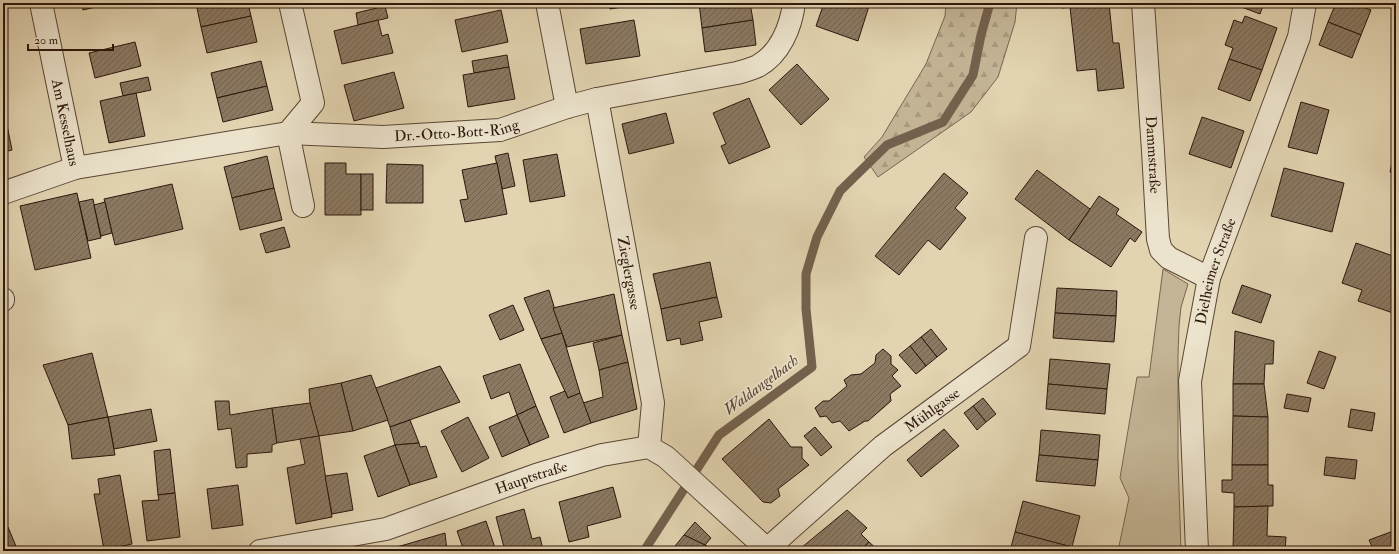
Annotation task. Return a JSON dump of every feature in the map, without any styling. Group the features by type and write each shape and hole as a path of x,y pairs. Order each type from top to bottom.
{"street":[{"name":"Am Kesselhaus","path":"3,193 75,168 41,3"},
{"path":"290,3 313,103 288,133 304,206"},
{"path":"548,3 566,107"},
{"name":"Dr.-Otto-Bott-Ring","path":"75,168 288,133 383,137 500,130 566,107 597,99 737,73 758,66 774,52 788,30 794,3"},
{"name":"Dammstraße","path":"1143,3 1154,150 1158,239 1161,250 1169,258 1209,278"},
{"name":"Dielheimer Straße","path":"1197,551 1190,381 1209,278 1299,38 1305,3"},
{"name":"Zieglergasse","path":"597,99 653,403 657,452"},
{"name":"Mühlgasse","path":"767,550 883,446 1019,346 1036,238"},
{"path":"657,452 712,499 767,550"},
{"name":"Hauptstraße","path":"260,551 386,529 536,475 602,455 657,452"}],"green space":[{"path":"946,3 1017,3 1015,22 998,77 971,112 878,177 864,157 882,137 926,64 945,16"},
{"path":"1163,269 1188,284 1181,307 1178,356 1178,458 1181,551 1118,551 1129,498 1120,478 1137,377 1149,377"}],"building":[{"path":"81,3 113,3 83,10"},
{"path":"196,3 248,3 251,16 201,27"},
{"path":"609,3 633,3 634,5 610,9"},
{"path":"699,3 750,3 753,20 702,28"},
{"path":"824,3 870,3 858,41 816,26"},
{"path":"1062,3 1109,3 1113,43 1119,43 1124,88 1098,91 1096,69 1077,71 1070,7 1062,8"},
{"path":"1231,3 1264,3 1260,14"},
{"path":"1336,3 1352,3 1371,10 1361,35 1328,22"},
{"path":"385,6 388,18 358,25 356,13"},
{"path":"501,10 508,42 462,52 455,20"},
{"path":"251,16 257,42 207,53 201,27"},
{"path":"1245,16 1277,28 1262,70 1229,59 1233,48 1225,45 1234,20 1242,23"},
{"path":"378,20 382,36 388,34 393,53 342,64 334,31"},
{"path":"634,20 640,56 586,64 580,29"},
{"path":"753,20 756,45 705,52 702,28"},
{"path":"1328,22 1361,35 1352,58 1319,45"},
{"path":"135,42 141,66 95,78 89,53"},
{"path":"507,55 509,67 474,73 472,61"},
{"path":"1229,59 1262,70 1250,101 1218,89"},
{"path":"261,61 267,86 217,98 211,73"},
{"path":"797,64 829,99 801,125 769,90"},
{"path":"509,67 515,99 468,107 463,75"},
{"path":"394,72 404,108 354,121 344,85"},
{"path":"148,77 151,90 123,96 120,83"},
{"path":"267,86 273,110 223,122 217,98"},
{"path":"136,93 145,136 109,143 100,101"},
{"path":"749,98 770,147 729,164 721,146 726,144 713,113"},
{"path":"1301,102 1329,110 1317,154 1288,147"},
{"path":"3,105 12,150 3,152"},
{"path":"666,113 674,143 629,154 622,124"},
{"path":"1202,117 1244,131 1231,168 1189,154"},
{"path":"1396,144 1396,174 1390,172"},
{"path":"508,153 515,186 502,189 495,156"},
{"path":"557,154 565,196 530,202 523,160"},
{"path":"267,156 274,188 232,198 224,167"},
{"path":"325,163 346,163 346,174 361,174 361,215 325,215"},
{"path":"497,163 507,214 465,222 460,200 468,199 462,170"},
{"path":"387,164 423,165 423,203 386,203"},
{"path":"1284,168 1344,183 1332,232 1271,216"},
{"path":"1037,170 1090,209 1069,240 1015,199"},
{"path":"944,173 968,193 955,208 966,218 940,250 928,240 899,275 875,256"},
{"path":"361,174 373,174 373,210 361,210"},
{"path":"172,184 183,229 115,245 104,199"},
{"path":"274,188 282,220 240,230 232,198"},
{"path":"77,193 91,258 35,270 20,206"},
{"path":"1099,196 1119,209 1116,214 1142,232 1135,242 1130,238 1111,267 1069,240"},
{"path":"93,199 101,238 88,241 79,202"},
{"path":"105,202 112,233 101,236 94,205"},
{"path":"284,227 290,247 266,253 260,234"},
{"path":"1356,243 1396,257 1396,314 1358,301 1362,290 1342,283"},
{"path":"710,262 717,297 661,309 653,274"},
{"path":"1242,285 1271,295 1261,323 1232,313"},
{"path":"1057,288 1117,291 1116,316 1055,313"},
{"path":"549,290 562,333 541,339 524,298"},
{"path":"614,294 622,335 567,347 553,308"},
{"path":"717,297 722,317 699,322 703,340 681,345 680,338 667,341 661,309"},
{"path":"513,305 524,330 500,340 489,315"},
{"path":"1055,313 1116,316 1114,342 1053,338"},
{"path":"931,329 947,349 937,357 921,337"},
{"path":"1235,331 1274,341 1273,364 1265,364 1264,384 1233,384"},
{"path":"562,333 580,393 568,398 541,339"},
{"path":"622,335 628,362 599,370 593,343"},
{"path":"921,337 937,357 926,366 910,346"},
{"path":"910,346 926,366 916,374 899,355"},
{"path":"883,349 891,356 891,364 898,370 892,376 901,386 890,394 891,401 868,421 865,421 849,431 840,421 832,423 826,416 820,417 815,408 823,401 829,401 847,386 844,380 851,375 861,374 875,363 876,355"},
{"path":"1319,351 1336,357 1324,389 1307,383"},
{"path":"92,353 108,417 68,425 43,365"},
{"path":"1050,359 1110,364 1107,389 1048,384"},
{"path":"628,362 637,409 591,423 583,403 603,397 599,370"},
{"path":"520,364 536,406 517,415 509,392 491,399 483,376"},
{"path":"440,366 460,402 390,427 376,388"},
{"path":"371,375 388,420 353,431 341,383"},
{"path":"341,383 353,431 319,436 310,403 309,389"},
{"path":"1048,384 1107,389 1105,414 1046,409"},
{"path":"1233,384 1264,384 1268,417 1233,416"},
{"path":"565,391 568,398 580,393 591,423 564,433 550,397"},
{"path":"1287,394 1311,398 1308,412 1284,408"},
{"path":"983,398 996,414 986,422 973,406"},
{"path":"215,401 229,401 230,415 272,408 277,443 272,445 272,452 247,454 247,467 236,468 231,428 218,430"},
{"path":"310,403 319,436 277,443 272,408"},
{"path":"536,406 549,437 530,445 517,415"},
{"path":"973,406 986,422 977,430 964,413"},
{"path":"151,409 157,441 114,449 108,417"},
{"path":"1351,409 1375,413 1372,431 1348,427"},
{"path":"517,415 530,445 502,457 489,427"},
{"path":"1233,416 1268,417 1268,465 1232,465"},
{"path":"108,417 115,455 72,459 68,425"},
{"path":"468,417 489,458 462,472 441,431"},
{"path":"769,419 791,447 802,447 802,458 809,465 778,489 780,496 771,503 763,502 722,459"},
{"path":"410,420 419,443 395,445 390,427"},
{"path":"815,427 832,447 821,456 804,436"},
{"path":"944,429 959,446 921,477 907,460"},
{"path":"1041,430 1100,435 1098,460 1039,455"},
{"path":"319,436 332,517 296,524 287,468 305,464 300,439"},
{"path":"419,443 420,447 426,446 437,477 410,485 395,445"},
{"path":"395,445 410,485 378,497 364,456"},
{"path":"170,449 175,493 158,495 154,451"},
{"path":"1039,455 1098,460 1095,486 1036,481"},
{"path":"1326,457 1357,460 1355,479 1324,475"},
{"path":"1232,465 1268,465 1268,485 1273,485 1273,506 1234,507 1234,493 1222,492 1222,480 1232,480"},
{"path":"347,473 353,510 332,514 325,476"},
{"path":"120,475 132,544 104,550 94,494 100,494 98,479"},
{"path":"238,485 243,525 212,529 207,489"},
{"path":"613,487 621,517 587,526 589,537 569,542 559,502"},
{"path":"175,493 180,537 147,541 142,501 159,500 158,495"},
{"path":"1023,501 1080,516 1072,547 1015,532"},
{"path":"1268,506 1267,536 1286,537 1285,551 1233,550 1234,507"},
{"path":"524,509 532,539 540,537 543,550 505,551 496,517"},
{"path":"847,510 867,528 861,534 869,542 860,551 805,551 801,548"},
{"path":"486,521 496,551 464,551 457,531"},
{"path":"695,522 711,538 705,545 684,535"},
{"path":"8,527 18,551 3,551 3,530"},
{"path":"1396,530 1396,551 1374,551 1369,540"},
{"path":"1015,532 1072,547 1071,551 1010,551"},
{"path":"445,533 447,551 404,551 404,545"},
{"path":"684,535 705,545 716,551 671,551"},
{"path":"869,542 879,551 860,551"},
{"path":"404,545 404,551 379,551"}],"waterway":[{"name":"Waldangelbach","path":"644,551 719,435 812,367 806,309 806,274 817,237 840,191 887,145 943,122 973,75 981,35 990,3"}]}
